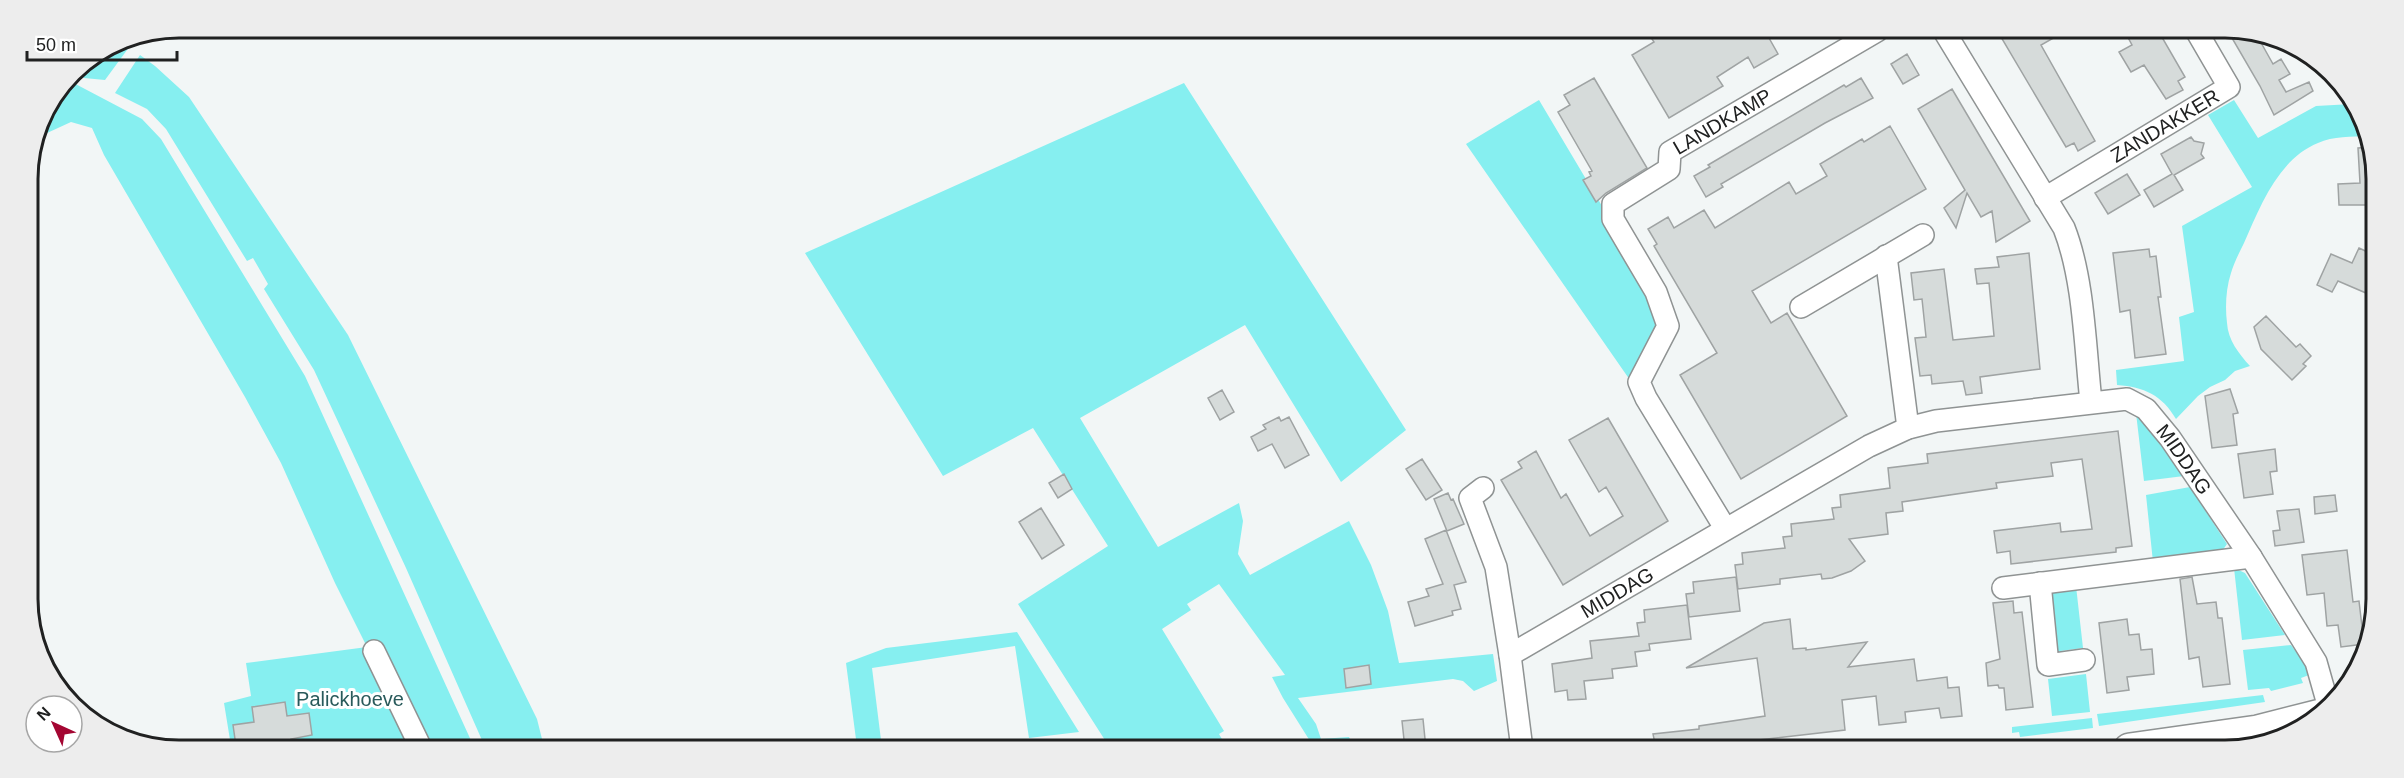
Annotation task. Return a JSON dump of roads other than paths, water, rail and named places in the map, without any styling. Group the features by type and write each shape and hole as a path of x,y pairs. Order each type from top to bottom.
{"main road":[{"path":"2201,740 2258,732 2293,723"}],"street":[{"name":"LANDKAMP","path":"1725,528 1646,398 1639,382 1668,326 1656,292 1613,219 1613,204 1669,169 1670,152 1865,38"},
{"path":"1948,38 2064,228 2072,248 2091,402"},
{"name":"ZANDAKKER","path":"2045,198 2229,87 2200,38"},
{"path":"1801,307 1923,235"},
{"path":"1886,256 1908,428"},
{"name":"MIDDAG","path":"1510,654 1869,446 1908,428 1966,417 2127,399 2146,409 2170,438 2251,557 2316,662 2326,699"},
{"path":"1483,488 1470,498 1496,567 1521,740"},
{"path":"2002,588 2251,557"},
{"path":"2040,583 2048,665 2084,660"},
{"path":"375,651 417,740"}],"park label":[{"name":"Palickhoeve","path":"350,699"}]}
